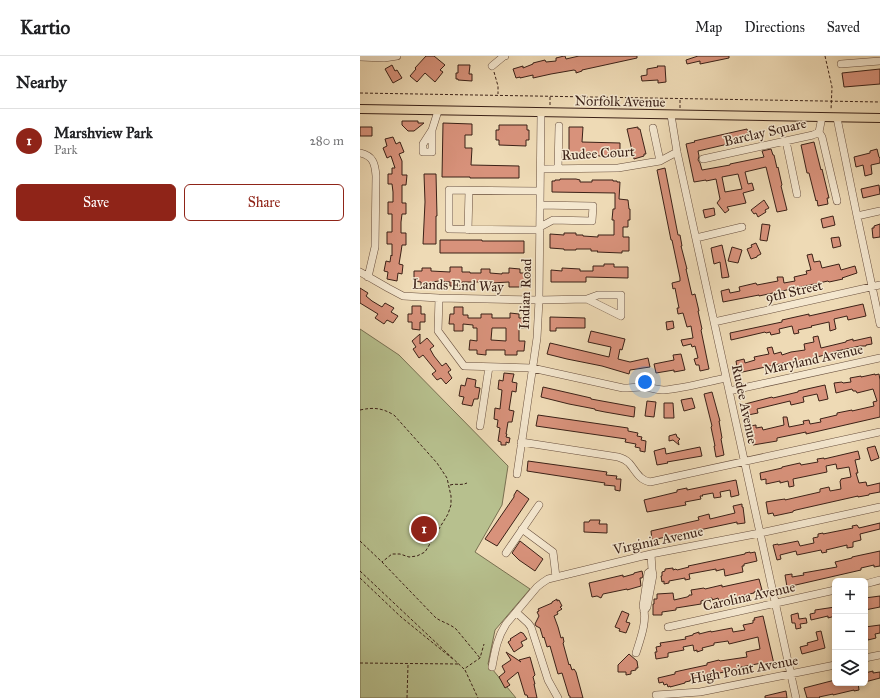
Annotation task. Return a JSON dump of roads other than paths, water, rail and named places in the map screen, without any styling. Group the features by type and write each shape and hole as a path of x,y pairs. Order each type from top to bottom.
{"main road":[{"name":"Norfolk Avenue","path":"360,109 880,118"}],"street":[{"path":"360,57 372,59 397,56"},
{"path":"492,66 506,56"},
{"path":"841,64 880,61"},
{"path":"432,130 438,110"},
{"name":"Indian Road","path":"516,474 537,338 539,300 541,112"},
{"name":"Rudee Avenue","path":"671,115 677,152 796,698"},
{"name":"Barclay Square","path":"703,160 813,136 819,132 822,118"},
{"path":"838,118 880,324"},
{"path":"558,169 560,126"},
{"path":"653,128 660,161"},
{"path":"819,132 822,137 837,201"},
{"path":"786,141 796,194"},
{"name":"Rudee Court","path":"541,169 618,168 660,161 677,152"},
{"path":"360,153 366,154 371,158 374,164 376,176 375,247 368,276"},
{"path":"540,191 449,190 449,229 468,230 540,228 553,220 592,221 592,206 540,205"},
{"path":"468,230 469,191"},
{"path":"857,216 880,211"},
{"path":"696,238 742,227"},
{"name":"Lands End Way","path":"360,272 403,296 539,300 587,299 598,295 621,295 621,316 587,299"},
{"name":"9th Street","path":"714,322 880,285"},
{"path":"439,298 438,331 464,366 532,368 623,388 644,387 658,390 681,388 726,378"},
{"name":"Maryland Avenue","path":"729,391 880,358"},
{"path":"480,426 489,367"},
{"path":"521,442 618,457 628,462 640,478 650,482 880,432"},
{"path":"506,553 539,505"},
{"name":"Virginia Avenue","path":"492,667 497,641 506,624 542,582 556,577 651,554 880,507"},
{"path":"522,529 553,552 556,577"},
{"path":"636,653 642,630 644,611 648,607 653,574 651,554"},
{"path":"868,583 880,580"},
{"name":"Carolina Avenue","path":"668,627 832,591"},
{"path":"516,612 531,627 548,680 558,698"},
{"path":"868,657 880,655"},
{"name":"High Point Avenue","path":"656,694 700,695 832,666"}],"place":[{"name":"Marshview Park","path":"424,529"}]}
